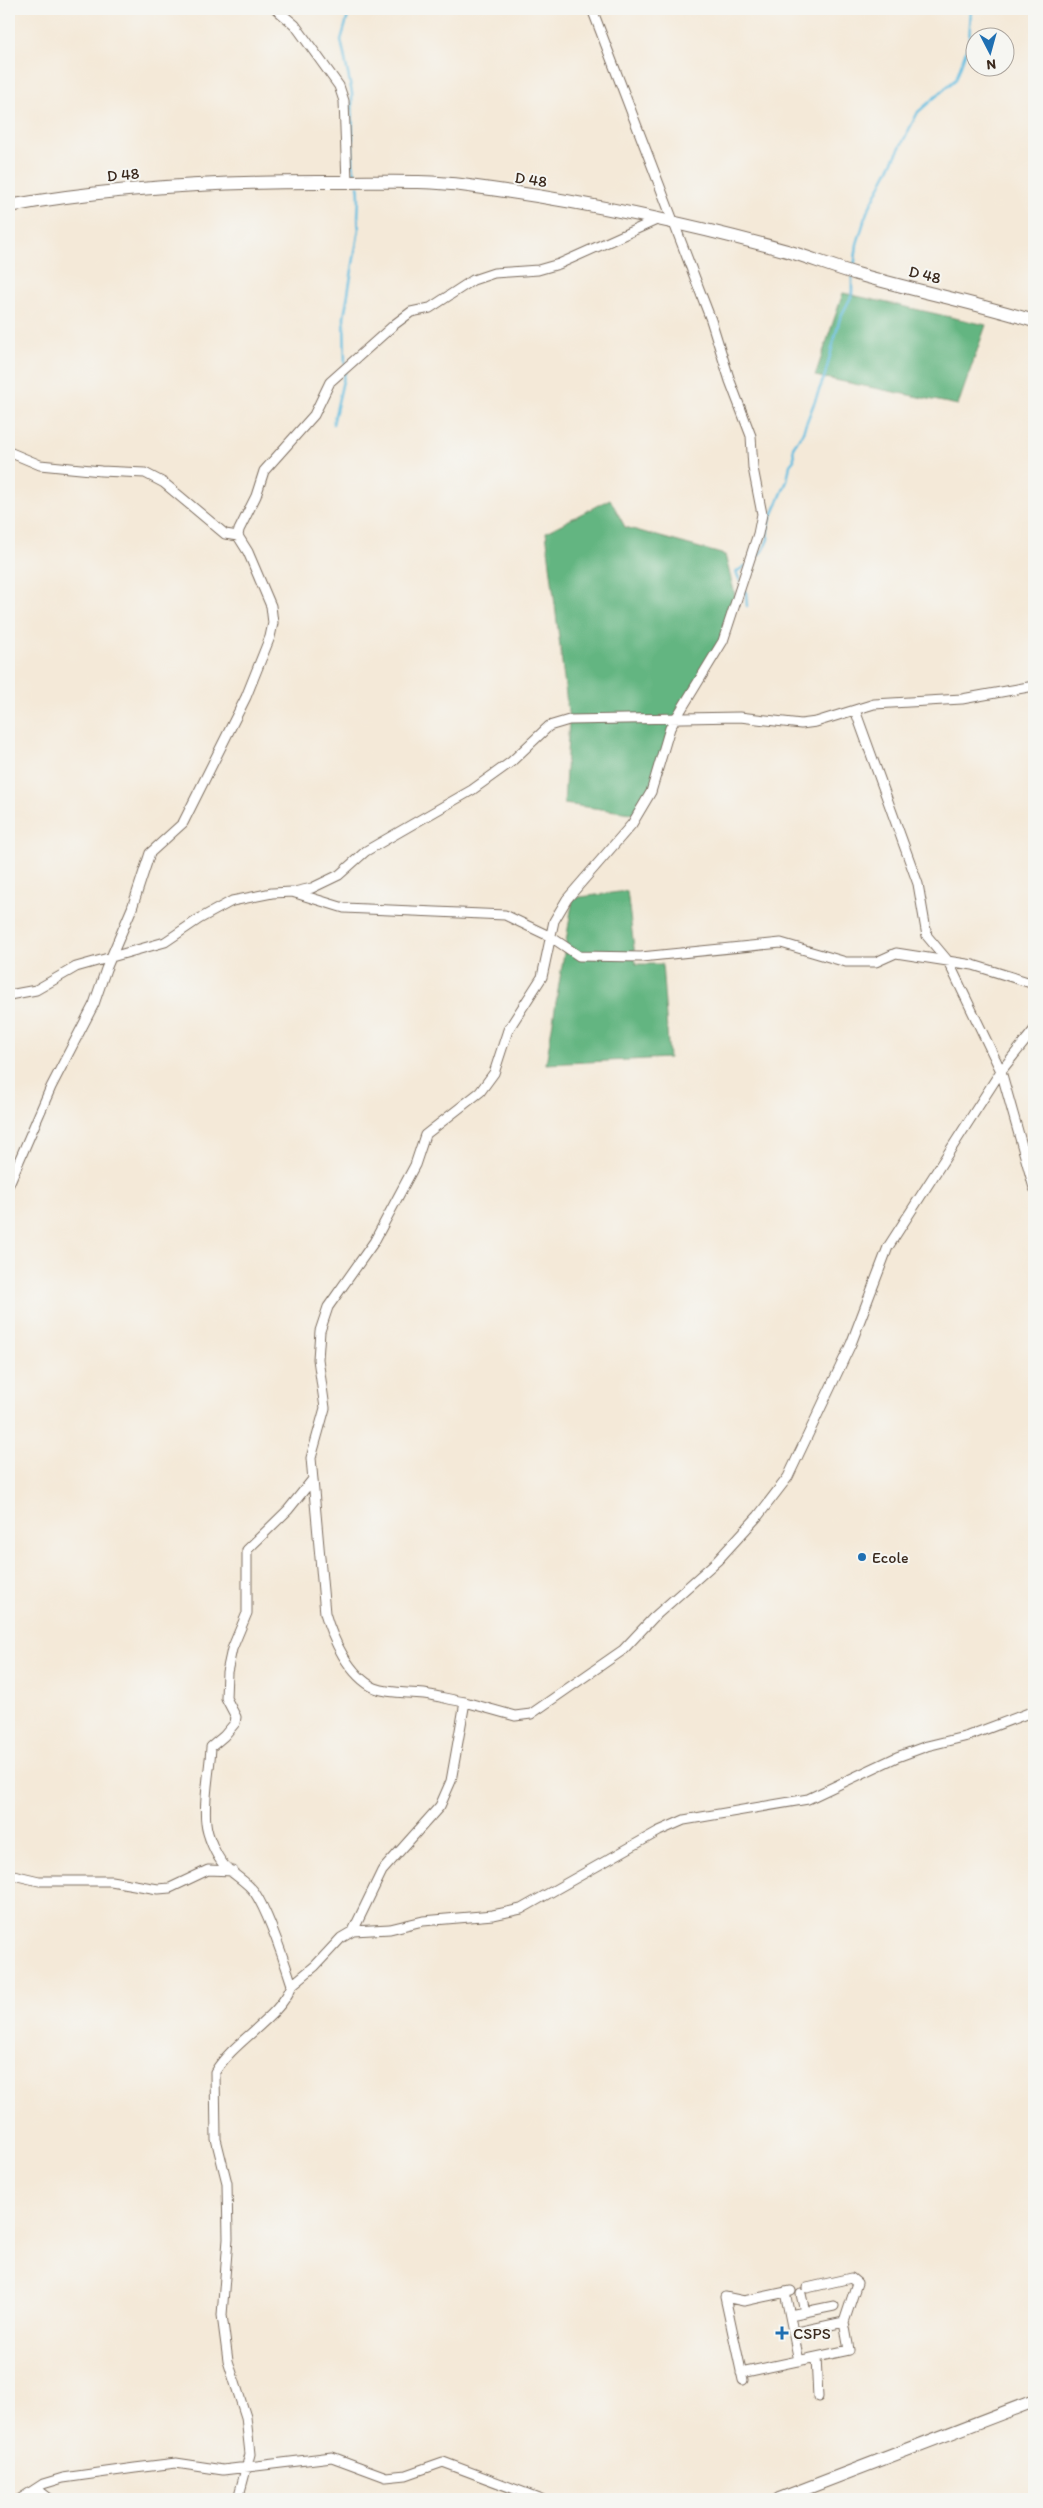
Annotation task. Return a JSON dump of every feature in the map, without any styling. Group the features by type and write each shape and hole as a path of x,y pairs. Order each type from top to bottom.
{"street":[{"path":"276,9 295,25 339,86 344,101 347,182"},
{"path":"592,9 711,320 730,381 751,436 753,468 762,514 758,534 723,641 670,728 651,792 632,824 567,898 554,920 542,977 508,1030 494,1073 480,1092 424,1135 415,1165 374,1242 328,1308 320,1331 318,1359 325,1408 311,1458 325,1613 343,1658 373,1687 392,1693 423,1694 465,1702 515,1716 531,1714 623,1650 653,1618 717,1560 758,1516 788,1477 851,1344 888,1247 1001,1071 1034,1030"},
{"name":"D 48","path":"9,206 85,194 211,183 347,182 467,185 633,212 788,252 853,273 1034,321"},
{"path":"9,1184 51,1088 94,1004 111,956 132,908 150,853 183,823 246,697 270,637 273,623 271,606 248,552 238,536 239,530 256,496 264,471 314,415 330,382 411,312 430,308 473,280 494,273 538,270 559,264 659,219"},
{"path":"9,452 40,465 145,473 164,483 225,534 238,536"},
{"path":"9,995 36,990 76,967 165,942 198,919 232,902 272,893 312,888 339,875 366,851 472,790 511,762 549,726 568,720 740,717 801,724 816,722 874,704 962,698 1034,686"},
{"path":"854,710 918,884 927,936 948,961 1001,1071 1034,1188"},
{"path":"292,892 344,908 505,915 551,937 579,956 641,958 781,943 846,962 876,962 896,953 973,965 1034,984"},
{"path":"292,1985 263,1908 254,1892 233,1870 224,1865 211,1841 206,1823 211,1747 235,1723 236,1717 226,1698 227,1672 232,1649 247,1613 247,1550 288,1510 313,1479"},
{"path":"353,1931 382,1871 440,1806 451,1781 465,1702"},
{"path":"238,2499 250,2454 246,2417 228,2361 222,2315 228,2239 227,2183 216,2139 215,2072 289,1993 292,1985 315,1966 341,1938 353,1931 390,1929 423,1922 493,1916 521,1909 659,1831 684,1820 808,1799 897,1757 927,1746 968,1736 1034,1711"},
{"path":"9,1874 39,1881 112,1881 158,1889 170,1888 208,1870 233,1870"},
{"path":"799,2361 790,2315 788,2291 744,2301 725,2297 742,2376 849,2350 844,2322 857,2282 851,2278 804,2291 804,2312"},
{"path":"790,2315 834,2306"},
{"path":"793,2333 844,2322"},
{"path":"816,2358 818,2397"},
{"path":"779,2499 1034,2401"},
{"path":"20,2499 37,2489 64,2478 176,2463 223,2470 332,2457 386,2477 406,2475 443,2462 541,2499"},
{"path":"37,2489 50,2499"}],"green space":[{"path":"843,293 986,325 958,405 815,376"},
{"path":"610,499 625,527 725,555 736,599 723,641 670,728 651,792 638,814 564,804 569,720 546,532"},
{"path":"627,891 636,964 662,964 669,1058 546,1064 573,898"}],"waterway":[{"path":"350,9 341,40 352,93 353,164 356,179"},
{"path":"854,269 857,244 867,212 918,112 956,79 969,42 971,9"},
{"path":"345,364 344,317 359,229 358,186"},
{"path":"752,562 764,549 768,539 768,525 787,481 790,465 794,460 793,447 802,434 825,375 840,318 852,295 852,277"},
{"path":"333,424 345,372"},
{"path":"740,581 736,572 745,566"},
{"path":"743,588 746,593 747,606"}],"place":[{"name":"Ecole","path":"862,1557"},
{"name":"CSPS","path":"782,2333"}]}
